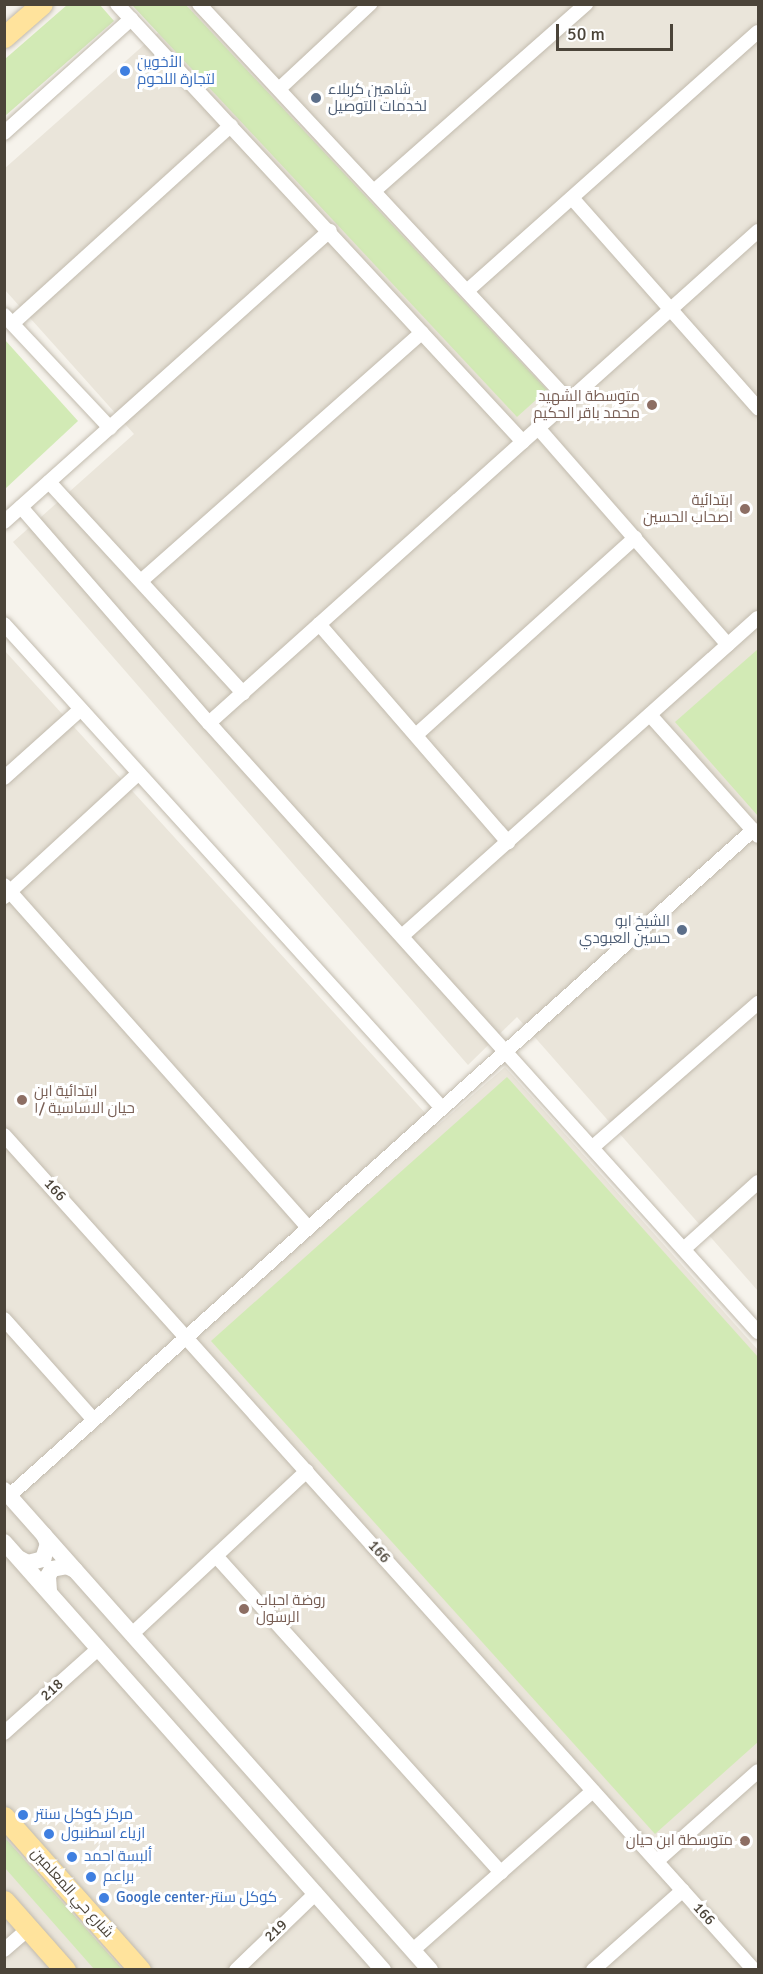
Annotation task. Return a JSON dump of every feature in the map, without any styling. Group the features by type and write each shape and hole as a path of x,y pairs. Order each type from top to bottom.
{"main road":[{"path":"4,37 42,4"},
{"name":"شارع حي المعلمين","path":"4,1817 140,1970"},
{"path":"4,1901 65,1970"}],"street":[{"path":"117,4 330,231 523,442"},
{"path":"199,4 569,401"},
{"path":"279,89 370,4"},
{"path":"374,191 586,4"},
{"path":"4,134 131,19"},
{"path":"468,290 759,32"},
{"path":"110,428 9,319 231,125"},
{"path":"572,198 669,311 759,408"},
{"path":"4,522 330,231"},
{"path":"209,723 759,231"},
{"path":"141,581 422,332"},
{"path":"538,428 728,645"},
{"path":"49,482 243,693"},
{"path":"21,507 209,723 594,1146 759,1332"},
{"path":"416,735 635,538"},
{"path":"402,936 759,618"},
{"path":"4,624 442,1108"},
{"path":"319,624 508,842"},
{"path":"4,778 81,709"},
{"path":"430,1970 7,1493 94,1420 507,1050 756,833 650,715"},
{"path":"139,773 6,891 308,1228"},
{"path":"594,1146 759,1003"},
{"name":"166","path":"4,1135 754,1970"},
{"path":"686,1248 759,1182"},
{"path":"4,1318 94,1420"},
{"path":"132,1634 307,1472"},
{"path":"20,1559 28,1563 43,1559 48,1544 44,1535"},
{"path":"4,1542 383,1970"},
{"path":"216,1556 501,1872"},
{"path":"49,1591 47,1584 52,1569 67,1566 75,1570"},
{"name":"218","path":"4,1733 99,1648"},
{"path":"657,1861 759,1771"},
{"path":"413,1950 593,1791"},
{"path":"594,1969 683,1890"},
{"name":"219","path":"236,1970 316,1893"},
{"path":"4,1950 28,1928"}],"shaded area":[{"path":"756,4 758,7 758,1291 517,1017 468,1065 13,542 134,434 5,290 4,169 189,5"},
{"path":"4,650 437,1126 505,1067 758,1350 758,1969 5,1969"}],"green space":[{"path":"67,5 100,5 114,21 5,116 5,59"},
{"path":"132,5 186,5 547,390 517,417"},
{"path":"5,340 78,421 5,489"},
{"path":"758,649 758,816 675,722"},
{"path":"507,1077 758,1357 758,1742 655,1834 211,1341"},
{"path":"4,1838 122,1969 94,1969 5,1868"}],"place":[{"name":"الأخوين لتجارة اللحوم","path":"125,71"},
{"name":"شاهين كربلاء لخدمات التوصيل","path":"316,98"},
{"name":"متوسطة الشهيد محمد باقر الحكيم","path":"652,405"},
{"name":"ابتدائية اصحاب الحسين","path":"745,509"},
{"name":"الشيخ ابو حسين العبودي","path":"682,930"},
{"name":"ابتدائية ابن حيان الاساسية /١","path":"22,1100"},
{"name":"روضة احباب الرسول","path":"244,1609"},
{"name":"مركز كوكل سنتر","path":"23,1815"},
{"name":"ازياء اسطنبول","path":"49,1834"},
{"name":"متوسطة ابن حيان","path":"745,1841"},
{"name":"ألبسة احمد","path":"72,1857"},
{"name":"براعم","path":"91,1877"},
{"name":"Google center-كوكل سنتر","path":"104,1898"}]}
